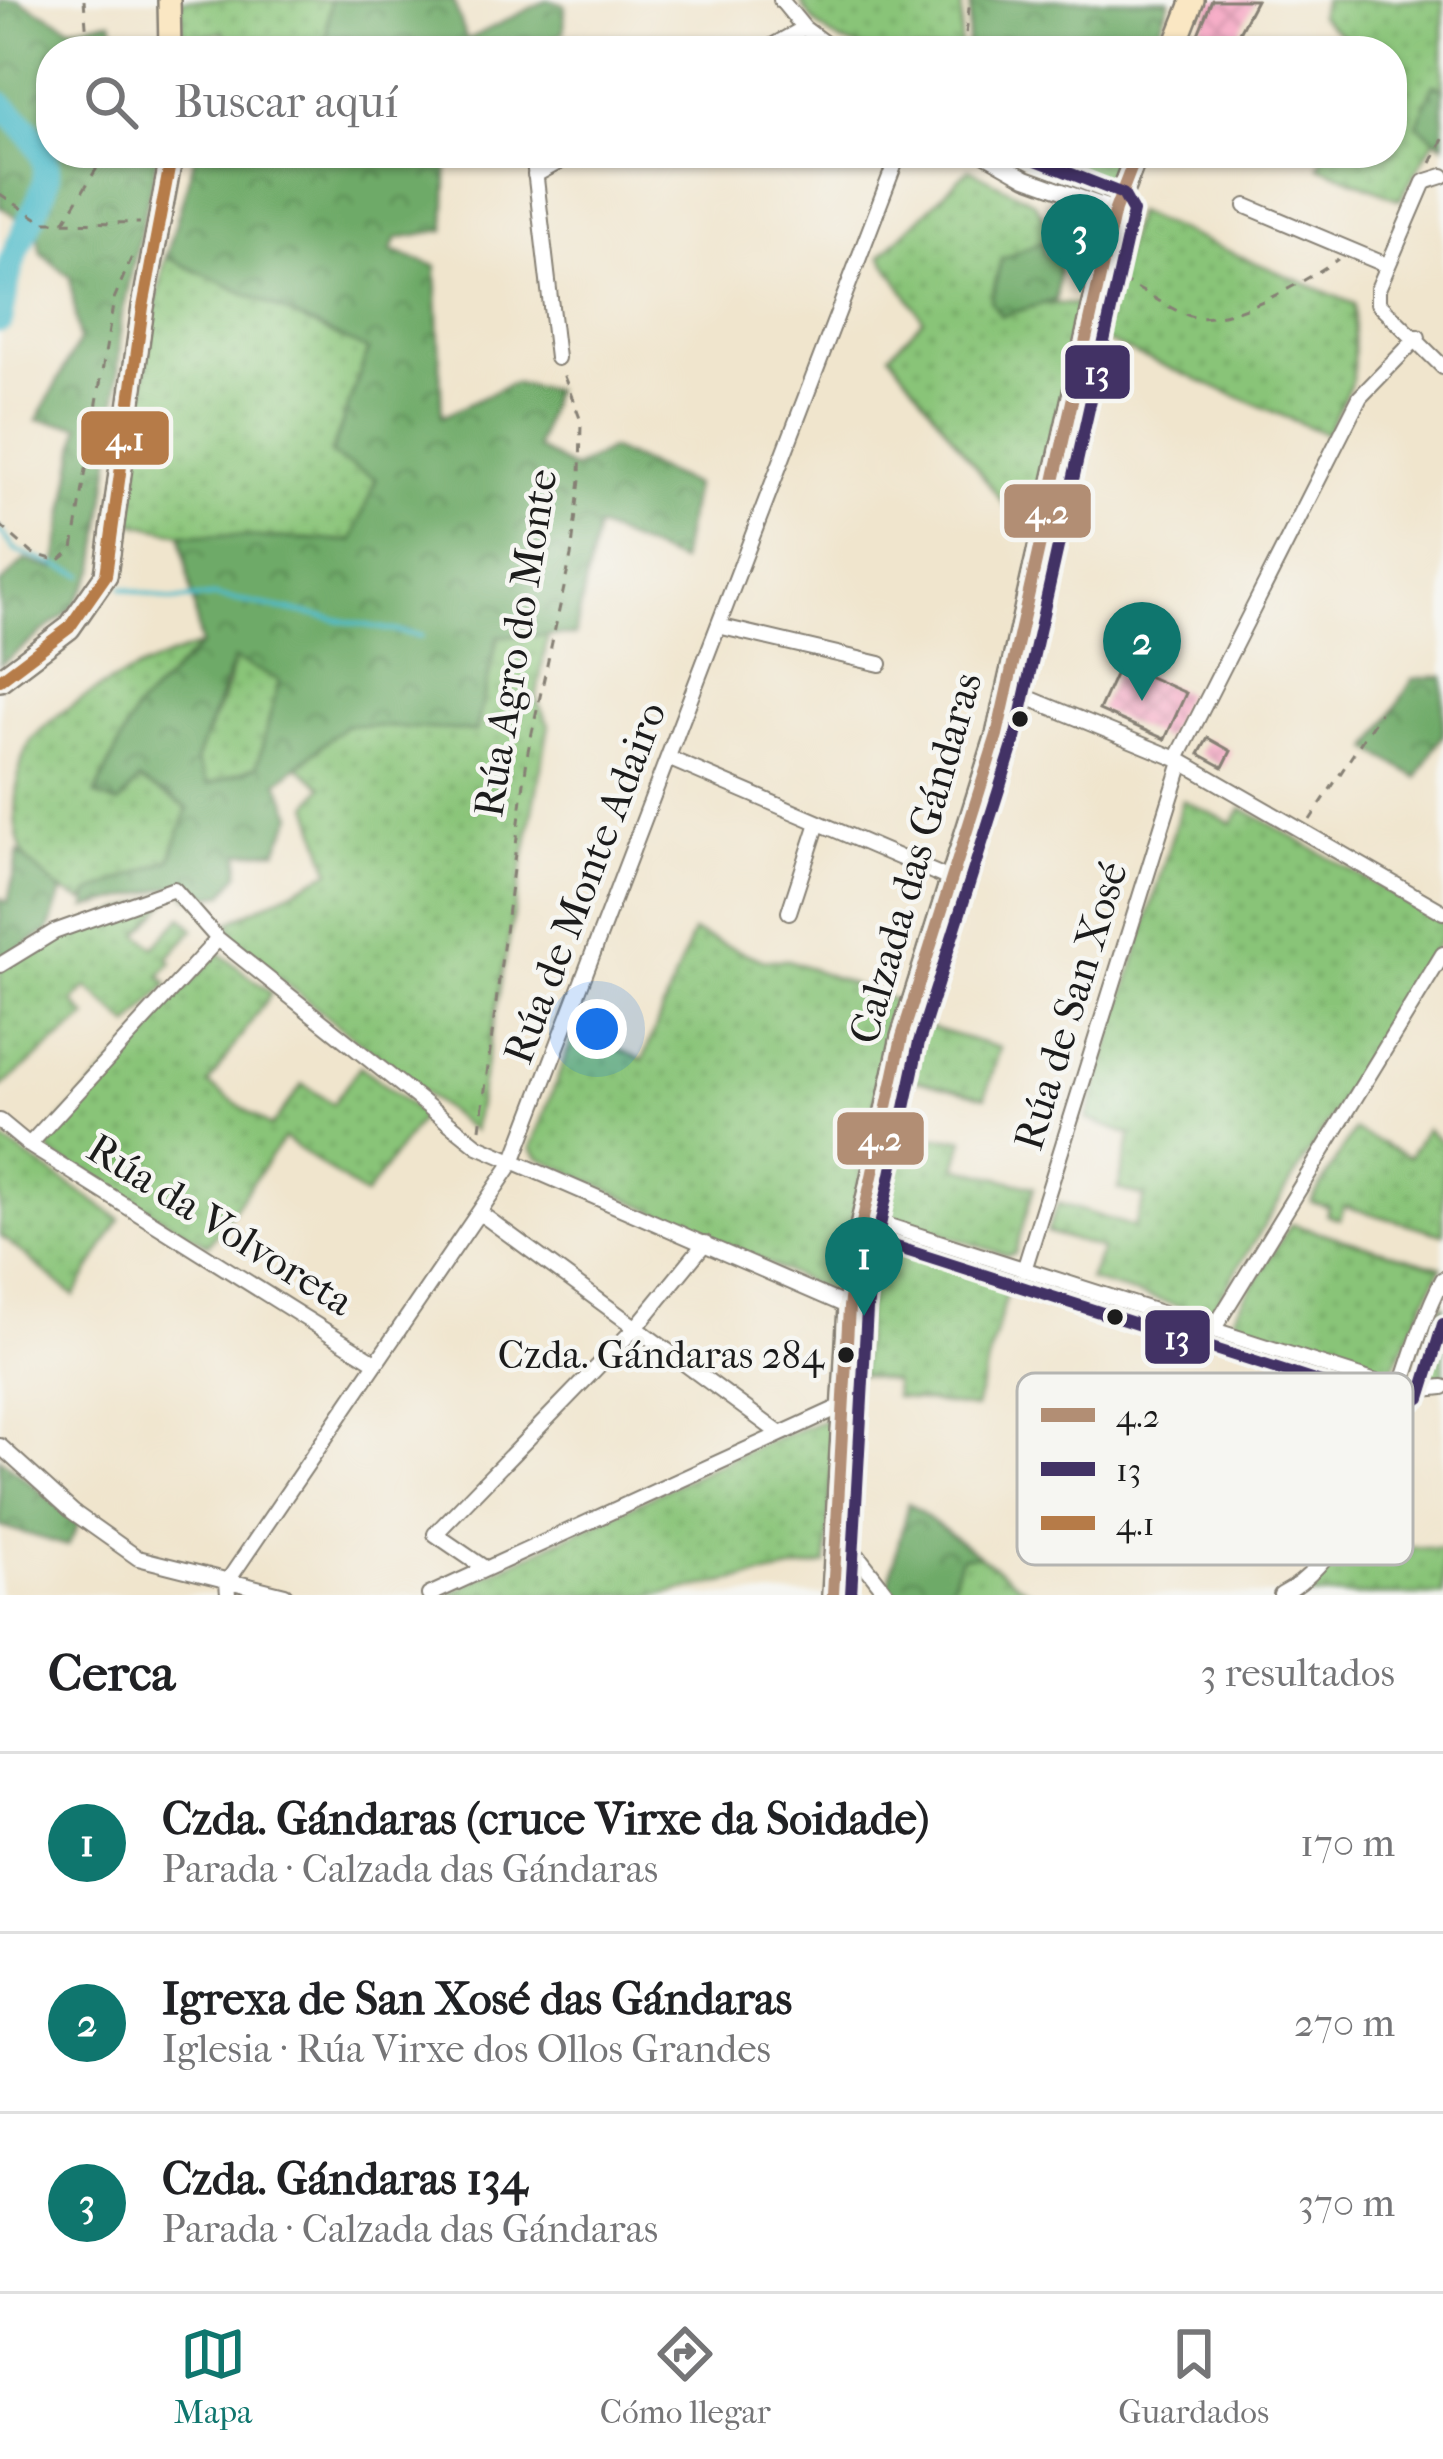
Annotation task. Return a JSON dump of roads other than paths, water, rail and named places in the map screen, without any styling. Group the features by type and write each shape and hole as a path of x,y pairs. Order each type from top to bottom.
{"main road":[{"path":"169,0 170,36"},
{"path":"1179,36 1193,0"},
{"path":"0,680 69,628 106,575 170,168"},
{"name":"Calzada das Gándaras","path":"833,1595 849,1307 864,1218 902,1037 1007,689 1115,209 1131,168"}],"street":[{"path":"781,0 815,36"},
{"path":"790,36 804,28"},
{"path":"534,168 557,358"},
{"path":"535,175 548,168"},
{"name":"Rúa de Monte Adairo","path":"228,1588 374,1362 513,1162 893,168"},
{"path":"1008,168 1115,209"},
{"path":"1438,177 1417,195 1384,264 1378,303 1418,337 1443,367"},
{"path":"1246,206 1384,264"},
{"name":"Rúa de San Xosé","path":"1024,1270 1179,761 1360,397 1418,337"},
{"path":"718,626 880,664"},
{"path":"1007,689 1179,761 1443,912"},
{"path":"668,758 952,880"},
{"path":"789,912 818,823"},
{"path":"0,964 54,932 175,889 218,939 478,1146 705,1243 832,1304 849,1307"},
{"name":"Rúa da Volvoreta","path":"29,1145 218,939"},
{"path":"1213,1330 1443,954"},
{"name":"Rúa da Volvoreta","path":"0,1120 29,1145 374,1362"},
{"path":"481,1214 779,1433"},
{"path":"864,1218 1348,1373"},
{"path":"486,1568 435,1534 638,1325 705,1243"},
{"path":"1408,1373 1414,1346 1443,1279"},
{"path":"1413,1390 1443,1387"},
{"path":"429,1595 844,1405"},
{"path":"0,1446 73,1512 139,1558 228,1588 285,1595"},
{"path":"838,1545 851,1547 888,1595"},
{"path":"1281,1595 1314,1576 1321,1565"}],"waterway":[{"path":"0,104 36,142"},
{"path":"0,319 12,262 42,195 46,168"},
{"path":"0,530 16,551 83,575"},
{"path":"122,588 173,600 215,596 421,636"}],"place":[{"name":"Czda. Gándaras 134","path":"1080,293"},
{"name":"Igrexa de San Xosé das Gándaras","path":"1142,701"},
{"name":"Czda. Gándaras (cruce Virxe da Soidade)","path":"864,1316"},
{"name":"Czda. Gándaras 284","path":"846,1355"}]}
